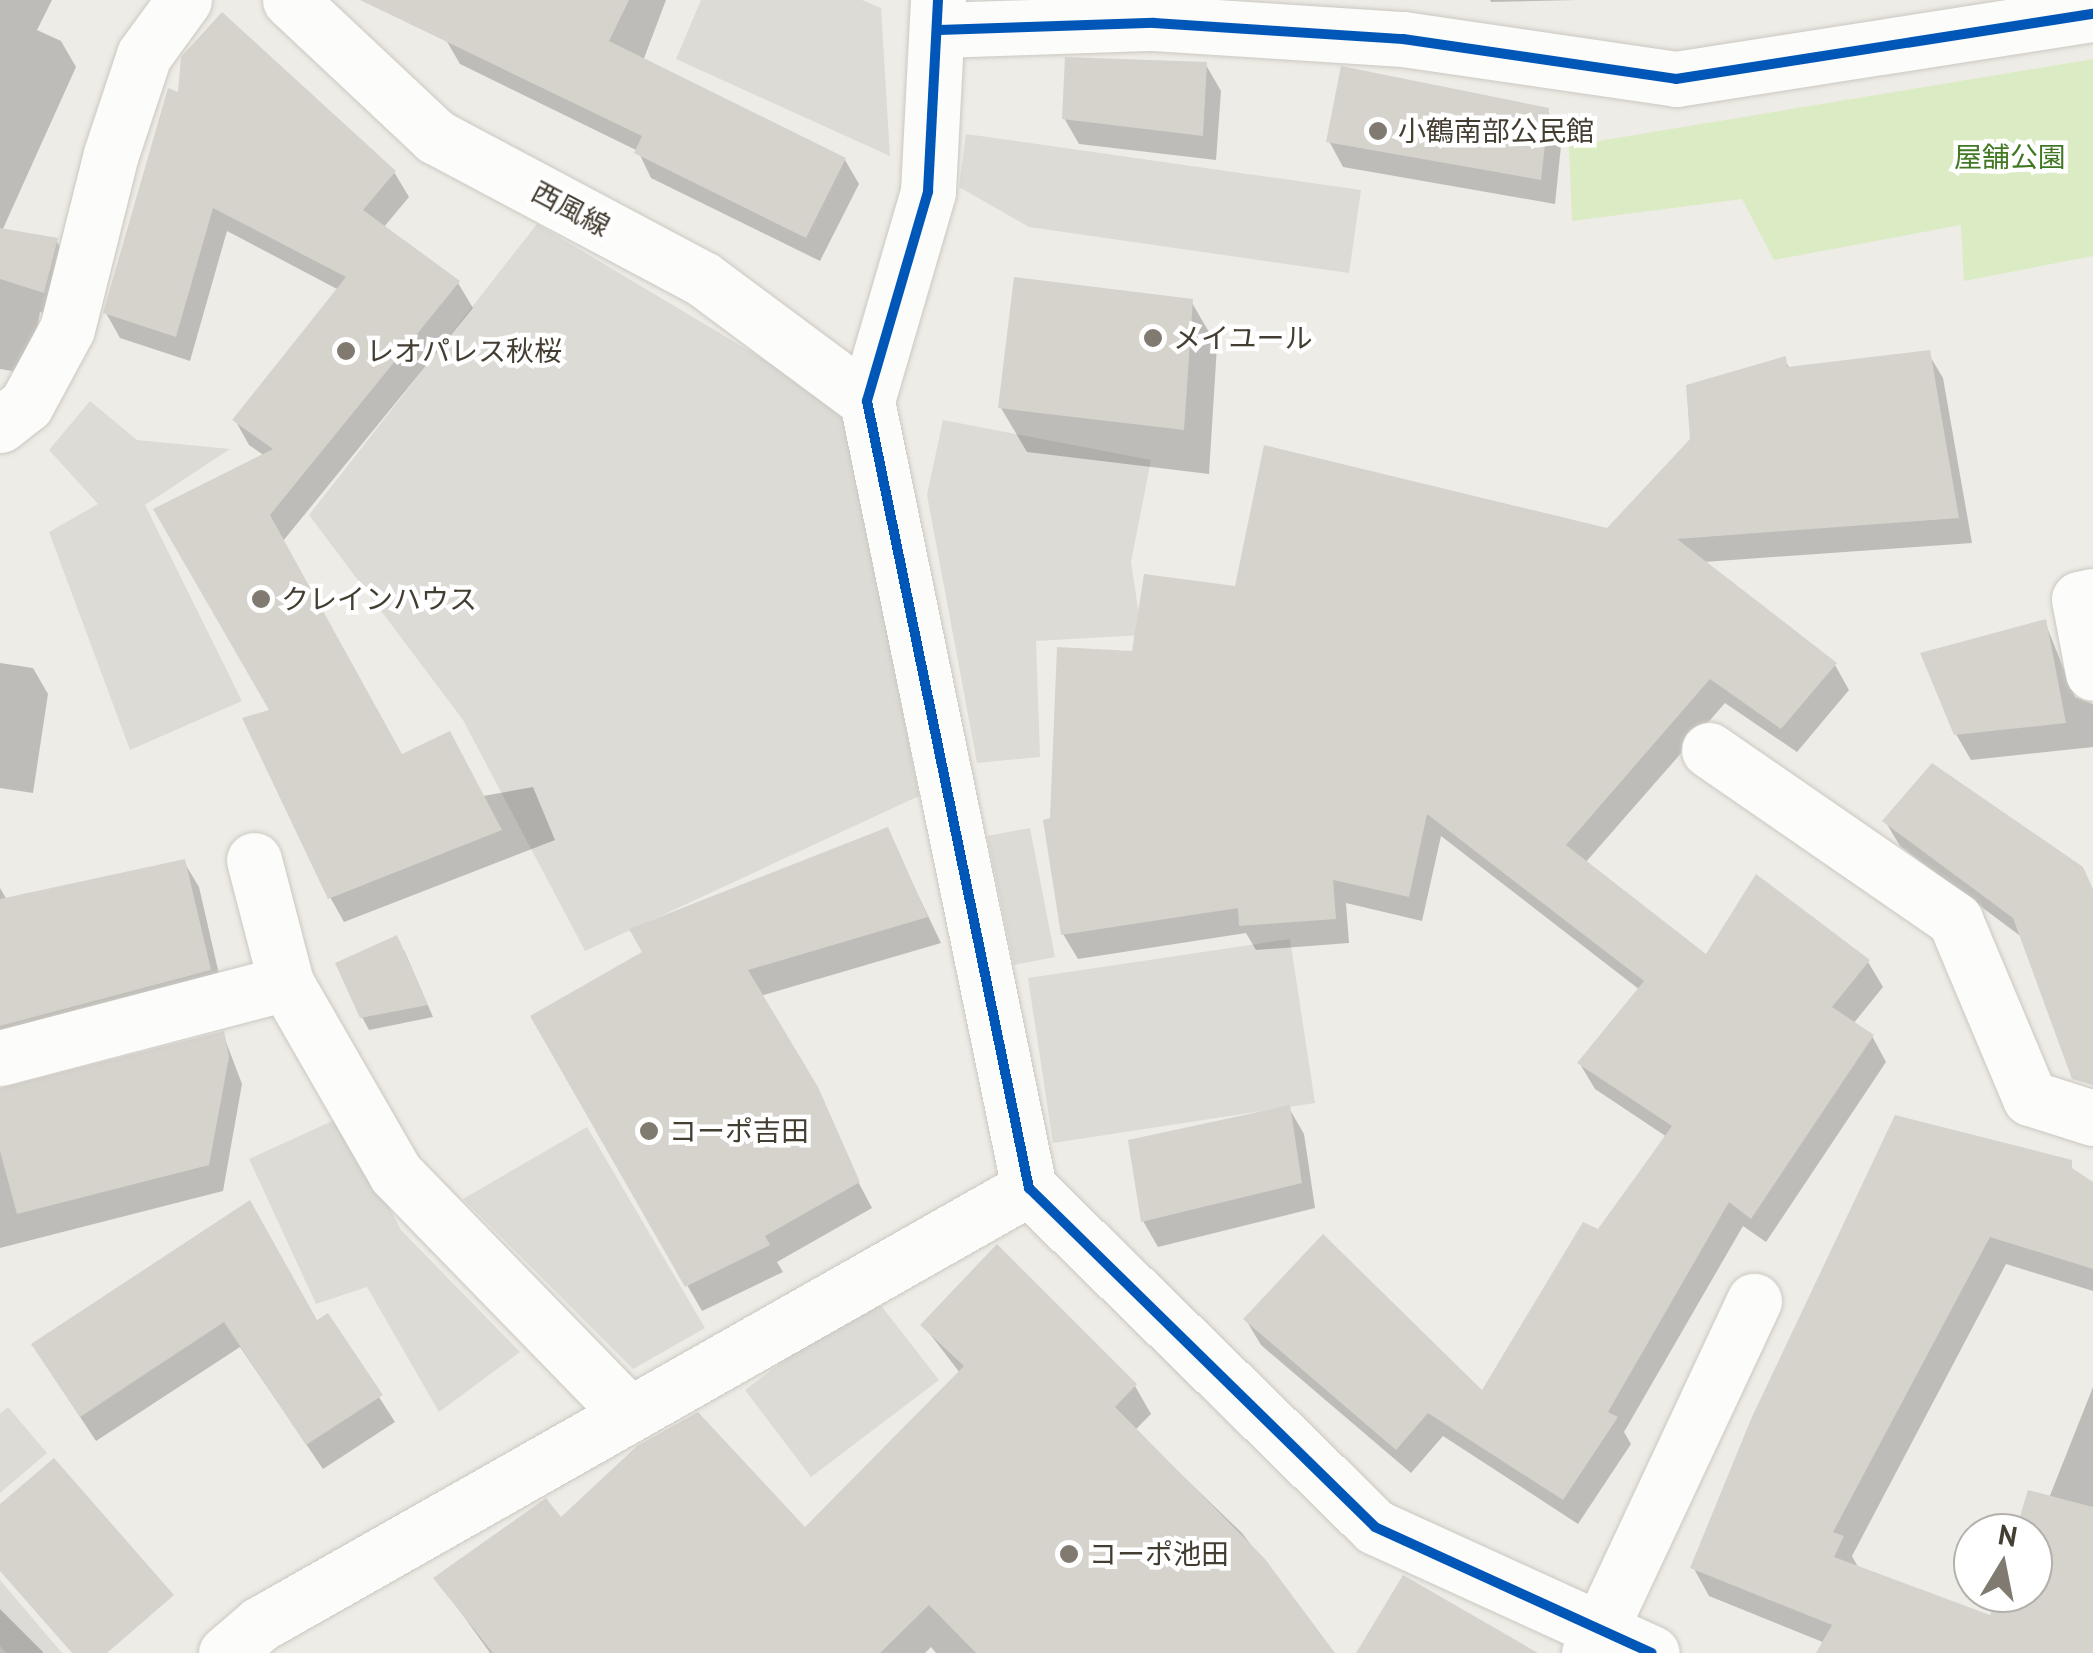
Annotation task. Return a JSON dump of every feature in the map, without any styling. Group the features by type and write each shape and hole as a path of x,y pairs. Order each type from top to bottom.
{"street":[{"path":"0,424 26,405 67,328 110,154 144,55 184,0"},
{"name":"西風線","path":"290,0 436,137 703,279 867,401"},
{"path":"1652,1653 1596,1642 1375,1526 1029,1188 867,401 928,192 938,15 1154,22 1407,19 1676,79 1962,16 2093,14"},
{"path":"2093,596 2079,598 2093,673"},
{"path":"1709,750 1956,920 2030,1098 2093,1118"},
{"path":"254,860 286,982 396,1174 629,1414"},
{"path":"0,1058 286,982"},
{"path":"226,1653 260,1624 1029,1188"},
{"path":"1596,1642 1754,1301"}],"green space":[{"name":"屋舗公園","path":"2093,59 2093,256 1964,281 1961,225 1774,260 1742,199 1572,221 1569,146"}],"shaded area":[{"path":"701,0 862,0 881,8 890,156 676,59"},
{"path":"966,134 1361,190 1349,273 1029,227 959,187"},
{"path":"537,224 845,408 919,796 585,951 463,720 309,515"},
{"path":"90,401 137,440 230,449 145,505 242,701 130,750 49,532 98,504 49,450"},
{"path":"943,420 1151,460 1131,562 1142,635 1036,641 1040,757 977,763 927,495"},
{"path":"1030,828 1055,957 1014,965 987,836"},
{"path":"1290,939 1315,1103 1053,1143 1028,978"},
{"path":"341,1117 401,1230 520,1352 439,1412 367,1287 316,1304 249,1159"},
{"path":"587,1127 705,1328 633,1369 463,1199"},
{"path":"872,1294 939,1380 811,1477 745,1390"},
{"path":"8,1407 47,1453 0,1493 0,1414"},
{"path":"0,1580 62,1653 6,1653 0,1646"}],"building":[{"path":"360,0 629,0 609,41 846,158 806,238 634,153 642,136"},
{"path":"222,12 396,171 363,210 460,281 270,515 402,754 450,731 502,830 328,899 242,718 269,710 153,509 273,449 232,420 346,277 213,208 176,337 103,313 168,88 178,92 181,57"},
{"path":"1065,57 1207,62 1203,136 1062,119"},
{"name":"小鶴南部公民館","path":"1341,66 1549,108 1541,180 1326,142"},
{"path":"0,228 58,238 44,293 0,279"},
{"path":"1014,277 1193,299 1184,430 998,408"},
{"path":"1930,350 1959,518 1677,539 1837,663 1781,729 1710,679 1566,845 1706,954 1756,874 1870,960 1832,1007 1874,1035 1751,1219 1729,1202 1608,1412 1618,1417 1563,1500 1428,1413 1396,1450 1243,1319 1323,1234 1482,1390 1583,1222 1598,1229 1672,1126 1577,1063 1644,981 1427,814 1409,897 1333,880 1336,919 1239,926 1238,908 1061,935 1043,820 1050,818 1057,647 1132,651 1144,574 1235,586 1264,445 1607,528 1690,439 1686,385 1786,356 1787,367"},
{"path":"2046,619 2066,723 1954,735 1920,653"},
{"path":"1932,763 2083,867 2093,889 2093,1085 2072,1079 2013,918 1882,821"},
{"path":"888,827 928,917 748,970 818,1087 860,1182 765,1236 770,1245 685,1287 530,1016 642,952 629,929"},
{"path":"185,859 211,970 0,1026 0,899"},
{"path":"397,935 428,1005 360,1018 335,963"},
{"path":"224,1031 229,1057 209,1165 17,1214 0,1151 0,1088"},
{"path":"1290,1105 1302,1183 1141,1222 1128,1140"},
{"path":"1895,1115 2072,1160 2072,1168 2093,1182 2093,1269 1990,1237 1833,1532 1844,1536 1834,1557 1953,1601 1953,1613 2053,1613 2053,1513 2021,1513 2028,1490 2093,1507 2093,1653 1816,1653 1832,1625 1690,1568 1751,1419"},
{"path":"250,1200 317,1320 328,1313 383,1395 306,1445 224,1322 80,1417 31,1344"},
{"path":"997,1244 1137,1384 1115,1407 1265,1559 1335,1653 976,1653 929,1605 880,1653 493,1653 433,1578 546,1498 561,1517 637,1446 698,1412 805,1527 964,1366 920,1325"},
{"path":"54,1458 174,1595 107,1653 72,1653 0,1571 0,1504"},
{"path":"1403,1575 1538,1653 1356,1653"}],"cycle path":[{"path":"938,0 928,192 867,401 1029,1188 1375,1527 1652,1653"},
{"path":"939,30 1154,23 1403,39 1676,79 2093,14"}],"place":[{"name":"小鶴南部公民館","path":"1378,131"},
{"name":"メイユール","path":"1153,338"},
{"name":"レオパレス秋桜","path":"346,351"},
{"name":"クレインハウス","path":"261,599"},
{"name":"コーポ吉田","path":"649,1131"},
{"name":"コーポ池田","path":"1069,1554"}]}
